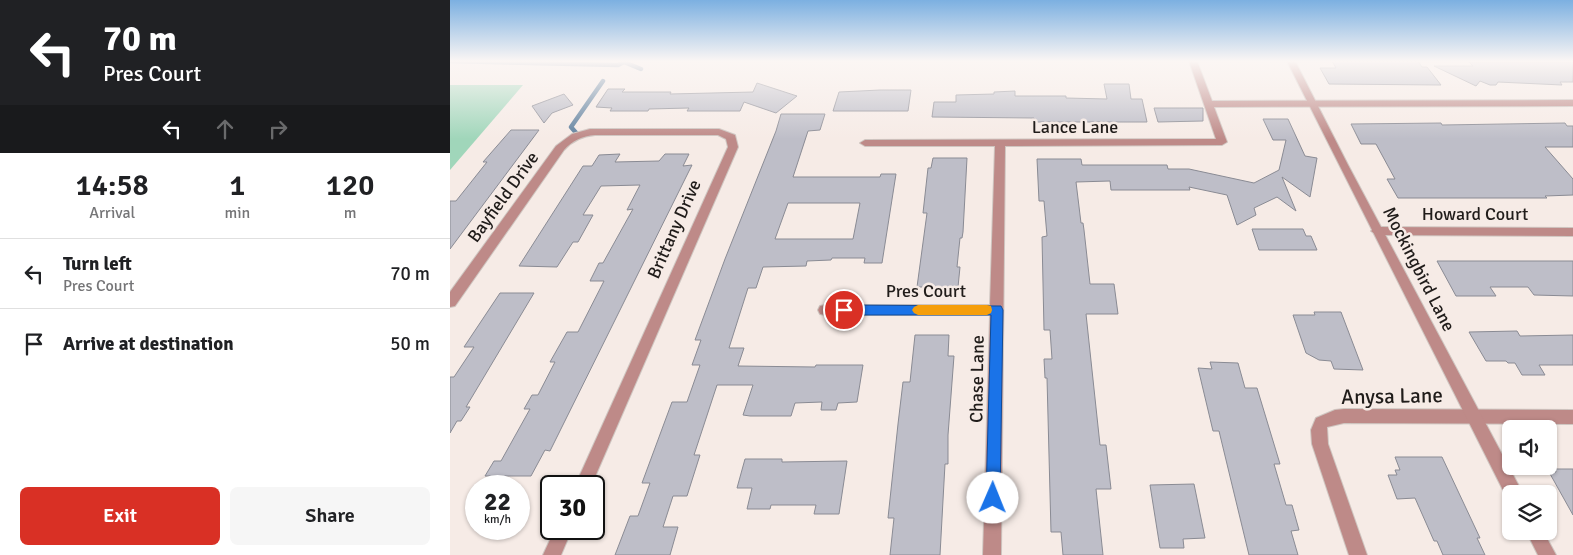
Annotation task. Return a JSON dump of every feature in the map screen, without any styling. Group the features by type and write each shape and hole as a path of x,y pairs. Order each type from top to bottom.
{"street":[{"name":"Lance Lane","path":"865,142 1222,142 1203,87"},
{"name":"Mockingbird Lane","path":"1304,87 1509,485"},
{"path":"1209,104 1573,103"},
{"name":"Brittany Drive","path":"570,139 590,132 714,132 728,135 733,143 587,475"},
{"name":"Bayfield Drive","path":"450,302 560,148 570,139"},
{"name":"Chase Lane","path":"992,555 1000,143"},
{"name":"Howard Court","path":"1377,231 1573,232"},
{"name":"Pres Court","path":"825,310 997,310"},
{"name":"Anysa Lane","path":"1358,555 1320,444 1319,430 1321,424 1335,417 1344,416 1573,416"},
{"path":"552,555 559,540"},
{"path":"1539,540 1547,555"}],"green space":[{"path":"450,87 521,87 450,170"}],"building":[{"path":"755,87 769,87 797,96 776,113 744,102 740,111 687,111 689,108 610,111 612,108 596,107 608,89 625,89 622,92 671,92 670,94 753,92"},
{"path":"1105,87 1129,87 1131,99 1142,99 1147,122 1034,122 1034,118 932,117 934,102 956,102 956,95 994,94 994,92 1015,91 1015,96 1066,96 1066,98 1107,99"},
{"path":"911,90 908,111 833,111 839,92"},
{"path":"564,94 573,105 552,113 544,123 532,106"},
{"path":"1154,108 1203,108 1203,121 1158,122"},
{"path":"781,114 825,114 820,130 808,131 793,177 880,177 881,174 896,174 882,263 864,263 865,258 832,258 831,260 807,261 806,266 763,267 756,288 748,288 729,348 744,348 738,366 815,367 816,365 863,365 857,402 838,403 836,410 821,410 822,402 795,403 791,416 750,416 743,415 753,385 717,385 694,455 700,455 687,496 673,496 663,527 678,527 670,555 615,555 630,516 638,516 650,483 642,483 672,402 687,402 700,365 692,365 701,340 695,340","holes":["788,203 860,203 853,239 775,239"]},
{"path":"1263,119 1288,119 1305,156 1317,158 1310,197 1282,177 1296,211 1277,197 1254,208 1256,215 1237,225 1227,195 1189,187 1190,190 1111,190 1110,181 1076,182 1090,284 1114,284 1118,314 1086,314 1100,445 1106,445 1111,489 1096,489 1103,555 1063,555 1061,532 1051,532 1047,378 1045,378 1044,359 1052,359 1050,330 1044,330 1042,237 1047,236 1044,201 1039,201 1037,159 1081,159 1082,165 1167,165 1168,169 1189,169 1254,183 1279,170 1286,140 1273,140"},
{"path":"1441,123 1442,125 1565,123 1567,126 1573,126 1573,147 1545,147 1573,179 1573,195 1545,196 1547,198 1398,198 1387,179 1395,179 1376,144 1361,144 1351,124"},
{"path":"511,130 539,130 450,249 450,201 456,201 487,162 483,162"},
{"path":"620,154 615,162 659,161 665,154 689,154 683,166 692,165 550,451 545,450 531,476 486,475 494,461 501,461 530,409 524,409 532,395 538,395 555,362 550,362 567,332 578,332 604,281 590,281 599,263 603,263 633,209 627,210 640,185 601,186 583,215 593,215 578,242 573,242 557,267 519,266 583,166 592,166 599,155"},
{"path":"933,158 967,158 963,232 962,238 960,238 957,267 960,267 958,287 917,287 927,213 923,213 928,168 931,168"},
{"path":"1252,229 1303,229 1306,236 1311,236 1317,250 1259,250"},
{"path":"1437,261 1573,261 1573,296 1534,295 1528,287 1490,287 1496,296 1456,296"},
{"path":"500,293 534,293 466,407 470,407 461,421 457,421 450,433 450,377 454,377 474,347 464,347"},
{"path":"1314,312 1341,312 1363,370 1334,369 1331,361 1319,360 1306,353 1293,315 1315,315"},
{"path":"1517,331 1520,336 1573,335 1573,365 1539,365 1545,375 1522,375 1515,363 1486,361 1469,332"},
{"path":"915,335 949,335 948,356 954,356 948,435 948,464 945,464 940,555 890,555 894,518 888,518 898,424 903,382 910,382"},
{"path":"1210,362 1238,363 1245,388 1257,388 1280,464 1274,464 1286,505 1292,505 1299,530 1291,531 1298,555 1249,555 1219,431 1213,431 1198,368 1212,369"},
{"path":"1395,457 1442,457 1480,538 1477,538 1485,555 1443,555 1437,541 1434,541 1415,498 1397,499 1388,475 1397,475 1395,470 1400,470"},
{"path":"745,459 782,459 782,462 847,461 839,514 814,514 816,505 771,505 770,509 747,509 752,488 737,488"},
{"path":"1557,469 1573,469 1573,515 1557,485 1551,475 1557,475"},
{"path":"1194,484 1205,538 1183,539 1184,548 1160,548 1150,485"}],"waterway":[{"path":"578,135 571,127 599,87"}],"slow traffic":[{"path":"918,310 987,310"}],"route":[{"path":"844,310 997,310 993,498"}]}
